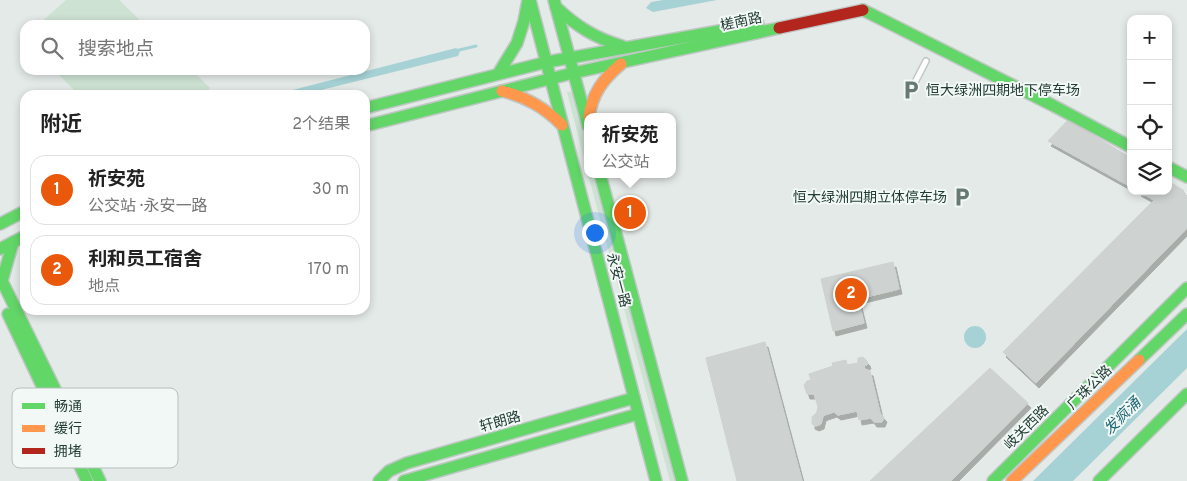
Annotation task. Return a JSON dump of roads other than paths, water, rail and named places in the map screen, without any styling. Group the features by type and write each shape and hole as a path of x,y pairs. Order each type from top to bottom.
{"main road":[{"name":"永安一路","path":"529,0 547,62 656,481"},
{"path":"498,74 517,43 529,0"},
{"path":"555,3 576,27 590,35 625,47"},
{"path":"555,3 584,113"},
{"path":"864,3 1127,145"},
{"name":"槎南路","path":"370,107 547,62 864,3"},
{"name":"槎南路","path":"370,125 551,78 864,3"},
{"path":"590,113 594,95 601,82 624,62"},
{"path":"501,91 538,103 564,127"},
{"path":"1172,169 1187,177"},
{"name":"永安一路","path":"601,178 682,481"},
{"path":"0,224 6,216 20,212"},
{"path":"0,249 20,238"},
{"path":"13,242 2,281 54,388"},
{"name":"岐关西路","path":"993,481 1187,288"},
{"path":"0,298 43,388"},
{"name":"广珠公路","path":"1012,481 1187,314"},
{"path":"1099,481 1187,394"},
{"name":"轩朗路","path":"379,481 389,471 407,463 634,398"},
{"path":"404,481 638,414"},
{"path":"81,468 87,481"},
{"path":"94,468 100,481"}],"lane":[{"path":"911,90 926,61"}],"water":[{"path":"663,0 717,0 653,12 646,8 651,2"},
{"path":"456,48 460,51 458,56 321,90 292,90 351,75 370,75 370,70"},
{"path":"975,326 983,329 986,337 983,345 975,348 967,345 964,337 967,329"},
{"name":"发疯涌","path":"1187,329 1187,368 1073,481 1033,481"}],"waterway":[{"path":"455,51 476,46"}],"place":[{"name":"恒大绿洲四期地下停车场","path":"911,90"},
{"name":"恒大绿洲四期立体停车场","path":"962,197"},
{"name":"祈安苑","path":"630,213"},
{"name":"利和员工宿舍","path":"851,294"}]}
